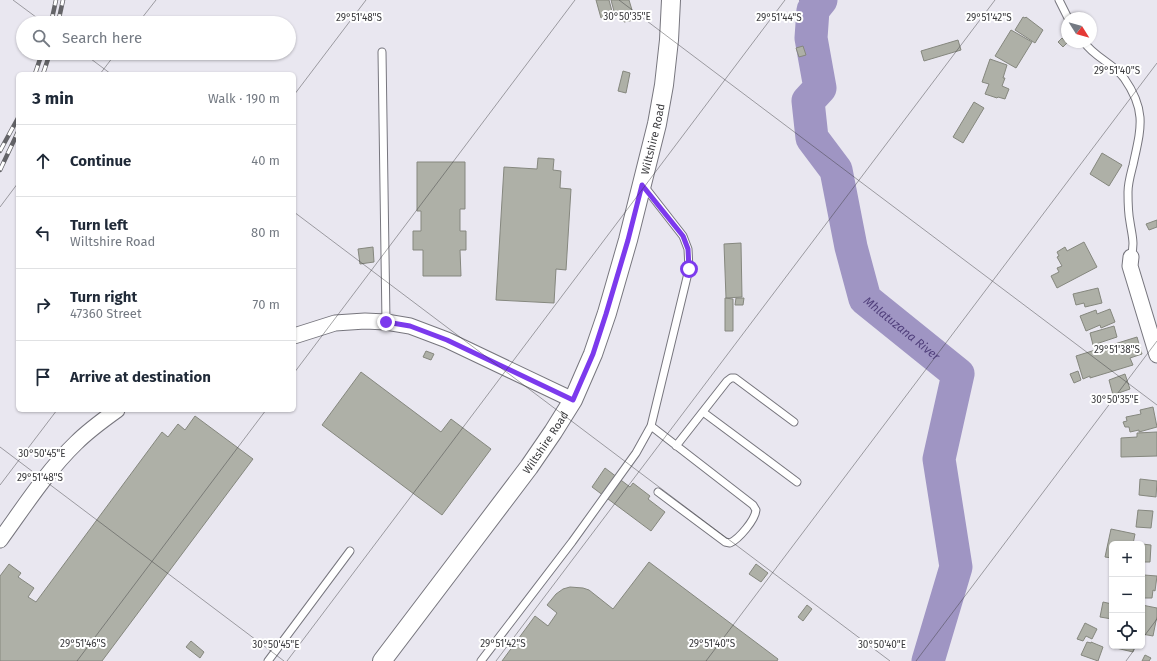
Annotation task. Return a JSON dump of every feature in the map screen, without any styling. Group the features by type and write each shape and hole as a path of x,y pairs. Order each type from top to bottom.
{"street":[{"name":"Wiltshire Road","path":"382,661 529,466 573,400 593,354 606,314 628,240 657,124 664,85 669,40 671,0"},
{"path":"1131,257 1130,266 1157,355"},
{"path":"296,335 335,323 365,321 386,322 410,326 447,340 573,400"},
{"path":"0,540 63,457 96,425 114,412"}],"lane":[{"path":"1059,0 1065,12"},
{"path":"1088,48 1113,66 1124,78 1137,101 1140,113 1141,128 1128,190 1128,207 1134,248 1131,257"},
{"path":"382,52 386,322"},
{"path":"481,661 614,485 636,453 650,426 689,269 688,249 683,236 642,185"},
{"path":"676,446 727,381 731,378 735,378 794,422"},
{"path":"703,412 797,482"},
{"path":"650,426 753,505 756,510 755,516 736,540 730,543 725,542 658,492"},
{"path":"268,661 350,551"}],"building":[{"path":"596,0 609,0 613,15 601,18"},
{"path":"611,0 629,0 632,10 615,15"},
{"path":"632,13 634,20 624,22 622,15"},
{"path":"1023,17 1026,17 1043,30 1035,43 1015,30"},
{"path":"1011,30 1032,42 1016,68 995,56"},
{"path":"958,40 961,50 924,61 921,51"},
{"path":"803,46 806,55 799,57 796,48"},
{"path":"990,59 1007,65 1002,86 1009,89 1005,99 985,94 989,84 982,82"},
{"path":"623,71 630,73 626,93 618,91"},
{"path":"974,102 984,108 963,143 953,137"},
{"path":"1102,153 1122,165 1109,186 1090,174"},
{"path":"538,158 554,159 553,170 561,171 560,188 571,189 566,270 556,269 554,303 496,300 504,167 537,169"},
{"path":"417,162 465,162 465,209 460,209 460,231 466,231 466,250 460,250 461,276 423,276 423,250 413,250 413,231 421,231 421,211 417,211"},
{"path":"1157,220 1157,227 1149,230 1146,224"},
{"path":"1084,242 1097,267 1057,288 1051,276 1059,272 1057,268 1062,266 1057,257 1059,256 1057,252 1065,247 1067,251"},
{"path":"741,243 742,297 726,298 724,244"},
{"path":"373,247 374,262 360,264 358,249"},
{"path":"1098,288 1102,303 1085,307 1084,303 1076,305 1073,294"},
{"path":"725,298 733,299 733,331 725,331"},
{"path":"736,298 744,298 743,305 735,305"},
{"path":"1110,309 1115,322 1101,328 1100,325 1086,331 1080,316 1096,310 1097,314"},
{"path":"1114,326 1117,337 1093,345 1090,333"},
{"path":"1137,337 1142,354 1130,358 1133,365 1083,379 1076,356"},
{"path":"426,351 434,354 431,360 423,357"},
{"path":"1078,371 1081,380 1074,383 1070,374"},
{"path":"361,372 441,432 451,419 491,449 442,515 322,425"},
{"path":"1125,374 1130,389 1113,395 1109,380"},
{"path":"1153,407 1157,427 1139,432 1139,430 1130,432 1129,427 1125,427 1123,422 1127,421 1126,417 1141,414 1140,410"},
{"path":"195,416 253,459 102,661 0,661 0,576 9,564 21,573 18,577 34,588 28,597 36,602 162,432 168,437 178,424 185,430"},
{"path":"1157,432 1157,456 1121,457 1121,438 1137,437 1137,433"},
{"path":"605,468 630,487 633,483 650,496 648,499 665,512 651,531 592,487"},
{"path":"1140,479 1157,481 1156,497 1139,495"},
{"path":"1138,510 1153,511 1151,528 1136,527"},
{"path":"1111,529 1135,534 1134,541 1109,541 1109,558 1105,557"},
{"path":"1145,544 1151,545 1150,562 1145,562"},
{"path":"649,562 778,659 777,661 502,661 535,616 548,626 557,613 547,605 556,594 563,589 570,587 589,590 613,609"},
{"path":"756,564 768,573 761,582 749,574"},
{"path":"1145,575 1157,576 1155,591 1153,590 1152,598 1145,598"},
{"path":"1103,602 1109,603 1109,618 1100,617"},
{"path":"807,605 812,609 803,621 798,617"},
{"path":"1145,606 1157,608 1153,636 1145,635"},
{"path":"1085,623 1097,629 1092,639 1086,636 1083,641 1077,639"},
{"path":"191,641 204,652 200,658 186,647"},
{"path":"1087,642 1103,647 1098,661 1081,655"},
{"path":"1120,649 1134,649 1133,652"},
{"path":"1145,655 1151,658 1149,661 1142,661"}],"waterway":[{"path":"802,0 813,10"},
{"name":"Mhlatuzana River","path":"821,0 813,10 811,38 820,88 808,101 812,138 836,170 851,247 865,299 958,374 939,459 956,567 928,661"}],"railway":[{"path":"53,16 56,0"},
{"path":"60,16 63,0"},
{"path":"36,72 40,60"},
{"path":"44,72 48,60"},
{"path":"0,151 16,122"},
{"path":"0,170 16,136"}],"route":[{"path":"386,322 410,326 447,340 573,400 593,354 606,314 628,240 642,185 683,236 688,249 689,269"}]}
